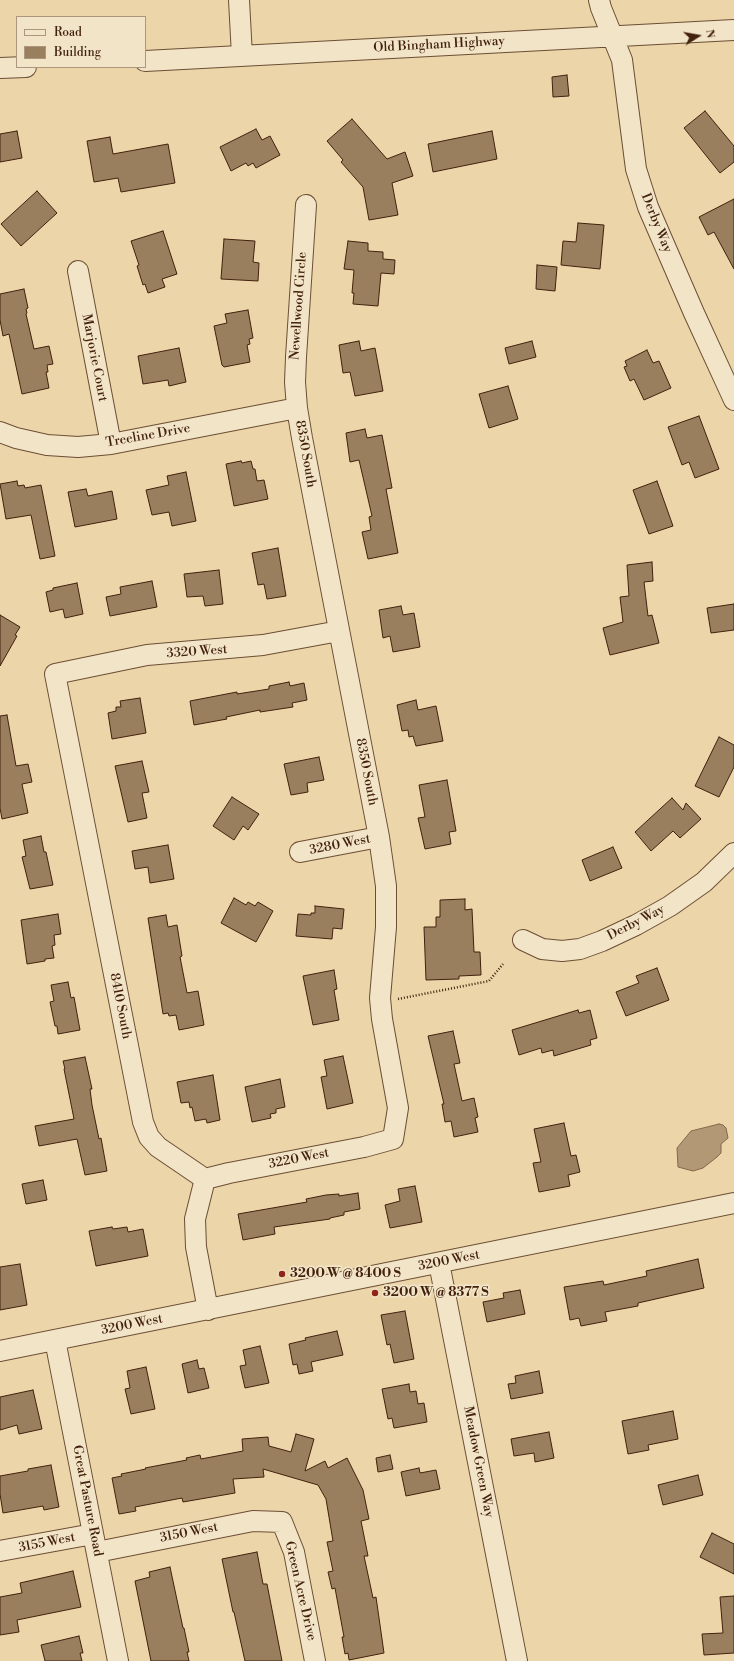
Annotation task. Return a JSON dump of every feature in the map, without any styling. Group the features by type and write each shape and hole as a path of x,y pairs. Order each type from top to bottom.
{"street":[{"path":"239,0 242,56"},
{"name":"Derby Way","path":"599,0 622,60 636,169 648,207 734,400"},
{"name":"Old Bingham Highway","path":"146,61 734,30"},
{"path":"0,68 16,67"},
{"name":"Newellwood Circle","path":"297,408 295,382 296,357 306,205"},
{"name":"Marjorie Court","path":"78,271 111,444"},
{"name":"Treeline Drive","path":"0,432 16,438 47,445 78,447 111,444 297,408"},
{"name":"8350 South","path":"297,408 379,837 386,893 386,927 380,998 382,1019 398,1108 393,1139"},
{"name":"3320 West","path":"55,674 147,655 263,645 339,631"},
{"name":"8410 South","path":"55,674 143,1122 149,1138 158,1147 205,1179"},
{"name":"3280 West","path":"300,852 379,837"},
{"name":"Derby Way","path":"523,940 542,949 562,951 580,949 602,941 636,925 670,906 704,882 734,853"},
{"name":"3220 West","path":"205,1179 364,1147 393,1139"},
{"path":"205,1179 195,1219 196,1247 208,1310"},
{"name":"3200 West","path":"0,1351 734,1203"},
{"name":"Meadow Green Way","path":"439,1263 517,1661"},
{"name":"Great Pasture Road","path":"55,1340 118,1661"},
{"name":"3150 West","path":"95,1543 253,1521 282,1522"},
{"name":"Green Acre Drive","path":"282,1522 294,1552 315,1661"},
{"name":"3155 West","path":"0,1552 95,1543"}],"path":[{"path":"397,999 489,982 503,964"}],"shaded area":[{"path":"719,1124 726,1128 728,1138 721,1144 721,1153 703,1168 693,1171 678,1167 677,1148 691,1131"}],"building":[{"path":"567,75 569,96 553,97 552,77"},
{"path":"705,111 734,146 734,162 720,173 684,128"},
{"path":"352,119 387,159 405,152 413,176 392,183 398,215 369,220 363,187 341,162 343,160 327,141"},
{"path":"256,129 262,140 270,136 280,155 256,168 253,163 248,166 246,163 231,171 220,147"},
{"path":"17,131 22,158 0,162 0,134"},
{"path":"492,131 497,159 433,172 428,144"},
{"path":"110,137 113,154 168,144 175,183 121,192 118,178 94,182 87,141"},
{"path":"37,191 57,213 21,246 1,224"},
{"path":"734,199 734,269 714,232 708,235 699,217"},
{"path":"578,223 604,225 600,269 561,265 563,241 576,242"},
{"path":"163,231 177,274 162,279 165,287 148,293 145,284 143,285 137,266 139,265 131,241"},
{"path":"224,239 255,241 253,262 259,263 258,281 221,279"},
{"path":"348,241 368,243 368,251 383,252 383,259 395,260 394,274 381,273 378,306 353,304 354,293 352,293 354,270 344,269"},
{"path":"537,265 557,267 555,291 536,289"},
{"path":"24,289 28,308 26,309 26,314 34,349 49,346 53,364 47,365 48,372 46,372 49,388 22,394 9,334 3,336 0,320 0,294"},
{"path":"248,310 253,338 249,339 250,344 247,345 250,362 224,367 222,365 214,326 227,323 225,314"},
{"path":"359,341 361,351 375,348 383,391 355,396 350,372 343,373 339,345"},
{"path":"532,341 536,357 509,364 505,348"},
{"path":"179,348 186,382 169,386 168,380 143,384 138,356"},
{"path":"647,350 653,363 659,361 671,388 644,400 634,379 630,381 624,367 627,366 625,361"},
{"path":"508,386 518,419 489,428 479,394"},
{"path":"699,416 719,469 695,478 689,462 682,465 668,427"},
{"path":"365,429 367,438 382,435 392,488 386,489 398,553 368,559 362,532 371,530 369,517 372,516 359,460 350,462 346,433"},
{"path":"241,461 242,463 251,461 253,469 255,469 257,481 264,480 268,499 234,506 226,464"},
{"path":"186,472 196,521 172,526 169,512 152,515 146,490 169,485 167,476"},
{"path":"17,481 18,486 24,485 25,488 41,485 55,556 40,559 31,515 6,519 0,484"},
{"path":"657,481 673,526 649,534 633,490"},
{"path":"86,489 88,496 112,491 117,519 75,527 68,492"},
{"path":"278,548 286,596 267,599 264,584 258,585 252,553"},
{"path":"652,562 653,581 644,582 648,616 652,615 659,643 610,655 603,628 623,622 620,597 629,596 627,565"},
{"path":"219,570 223,604 205,606 203,596 187,597 184,574"},
{"path":"152,581 157,607 110,616 106,597 121,594 120,587"},
{"path":"77,583 83,614 65,618 63,609 50,612 46,592 53,590 53,588"},
{"path":"734,604 734,630 711,633 707,608"},
{"path":"401,606 403,615 414,613 420,647 393,652 390,636 383,638 379,610"},
{"path":"0,615 20,627 15,635 17,636 0,666"},
{"path":"289,682 290,686 304,683 307,700 292,703 293,707 260,712 260,710 226,717 227,719 194,725 190,701 237,692 237,694 269,689 269,686"},
{"path":"140,698 146,733 112,739 108,713 116,711 116,707 121,707 120,701"},
{"path":"416,700 418,710 436,706 443,741 416,746 413,736 409,737 408,730 402,731 397,705"},
{"path":"7,715 16,766 28,764 32,782 22,784 28,813 2,819 0,808 0,716"},
{"path":"719,737 734,745 734,767 719,797 695,786"},
{"path":"319,757 324,780 307,783 308,792 291,795 284,764"},
{"path":"142,761 149,792 142,793 147,818 128,822 115,766"},
{"path":"447,780 456,831 449,832 451,844 425,849 418,818 425,817 419,785"},
{"path":"232,797 259,814 248,830 243,826 234,840 213,826"},
{"path":"672,798 683,810 686,803 701,819 680,838 673,831 651,851 635,832"},
{"path":"41,836 53,885 30,889 22,857 26,856 23,840"},
{"path":"168,845 174,879 150,883 148,867 135,869 132,851"},
{"path":"613,847 622,868 590,881 582,860"},
{"path":"234,898 246,905 248,902 255,906 258,902 273,911 256,942 221,923"},
{"path":"465,899 465,910 472,909 474,952 480,952 481,975 459,976 459,979 426,980 424,927 436,927 436,917 440,917 440,900"},
{"path":"315,906 344,909 342,929 333,928 332,939 296,936 298,914 311,915 311,913 315,913"},
{"path":"58,914 61,934 54,935 55,945 52,946 54,958 27,964 21,920"},
{"path":"166,915 168,927 177,925 182,956 180,957 187,993 198,991 204,1025 179,1030 176,1015 169,1016 168,1013 163,1014 148,918"},
{"path":"657,968 669,1000 626,1016 616,992 639,983 636,976"},
{"path":"334,970 337,989 334,990 339,1020 313,1025 303,976"},
{"path":"68,982 71,998 74,997 80,1030 58,1034 50,1002 54,1001 51,985"},
{"path":"578,1010 579,1013 590,1010 597,1038 590,1040 591,1045 554,1056 553,1050 542,1053 541,1048 519,1055 512,1030"},
{"path":"453,1031 460,1063 454,1064 462,1101 474,1098 478,1117 475,1118 478,1132 454,1137 451,1121 445,1122 442,1104 444,1104 428,1036"},
{"path":"343,1056 353,1103 327,1109 321,1077 327,1076 324,1060"},
{"path":"85,1057 92,1089 90,1089 92,1105 99,1139 101,1138 107,1171 85,1175 77,1139 39,1146 35,1126 74,1119 63,1061"},
{"path":"213,1075 220,1120 207,1123 206,1119 195,1121 192,1107 190,1108 189,1102 181,1103 177,1082"},
{"path":"280,1079 285,1107 276,1109 276,1113 270,1114 271,1118 252,1122 245,1087"},
{"path":"564,1123 571,1156 576,1155 580,1172 568,1175 570,1186 539,1192 533,1163 541,1162 534,1129"},
{"path":"43,1180 47,1200 26,1204 22,1184"},
{"path":"415,1186 422,1222 390,1228 385,1205 400,1201 398,1189"},
{"path":"358,1193 360,1209 344,1212 344,1215 330,1219 274,1227 275,1234 243,1240 238,1214 307,1202 306,1199 326,1195 339,1194 339,1196"},
{"path":"112,1227 113,1229 127,1227 128,1232 143,1229 148,1256 96,1266 89,1231"},
{"path":"698,1259 704,1288 638,1303 638,1306 605,1312 607,1321 581,1326 579,1318 570,1320 564,1287 603,1281 604,1285 647,1276 646,1271"},
{"path":"20,1264 27,1305 0,1310 0,1267"},
{"path":"520,1290 525,1314 487,1322 483,1302 504,1298 503,1293"},
{"path":"405,1311 414,1359 394,1363 390,1344 387,1345 381,1315"},
{"path":"337,1331 343,1355 311,1362 313,1371 299,1374 297,1364 293,1365 289,1344 306,1340 305,1338"},
{"path":"260,1346 269,1383 245,1388 240,1366 246,1365 243,1350"},
{"path":"197,1360 199,1369 204,1368 209,1388 188,1393 182,1364"},
{"path":"146,1367 155,1409 131,1414 125,1389 130,1388 127,1371"},
{"path":"539,1371 543,1393 511,1399 508,1384 516,1383 515,1376"},
{"path":"409,1384 410,1392 416,1391 418,1404 424,1403 427,1422 394,1428 392,1418 388,1419 382,1389"},
{"path":"33,1390 42,1429 19,1434 17,1425 0,1430 0,1397"},
{"path":"673,1411 678,1439 648,1445 649,1450 628,1454 622,1421"},
{"path":"549,1432 554,1458 535,1462 534,1453 514,1456 511,1439"},
{"path":"296,1434 314,1439 305,1471 325,1461 328,1468 347,1458 363,1490 369,1519 361,1521 368,1556 364,1556 373,1598 376,1597 384,1653 349,1660 348,1653 345,1654 342,1637 344,1637 335,1588 332,1589 328,1572 333,1571 327,1542 333,1541 326,1499 318,1485 263,1469 264,1477 233,1479 235,1493 183,1502 182,1498 135,1507 136,1511 119,1514 112,1478 122,1476 121,1474 187,1460 186,1458 200,1455 201,1459 243,1451 242,1439 268,1437 269,1446 291,1452"},
{"path":"390,1455 393,1469 378,1472 376,1458"},
{"path":"51,1465 59,1507 44,1510 43,1506 3,1513 0,1494 0,1476"},
{"path":"419,1468 420,1473 436,1470 440,1489 406,1496 401,1472"},
{"path":"698,1475 703,1495 663,1505 658,1485"},
{"path":"712,1533 734,1544 734,1574 700,1557"},
{"path":"257,1552 263,1584 267,1584 282,1661 245,1661 233,1612 222,1559"},
{"path":"170,1567 189,1652 187,1652 189,1661 151,1661 135,1581 150,1577 149,1572"},
{"path":"73,1571 81,1607 17,1620 19,1632 0,1635 0,1597 22,1593 20,1583"},
{"path":"734,1596 734,1653 704,1655 702,1634 723,1633 720,1597"},
{"path":"79,1636 83,1653 80,1653 82,1661 45,1661 41,1645"}],"place":[{"name":"3200 W @ 8400 S","path":"282,1274"},
{"name":"3200 W @ 8377 S","path":"375,1293"}]}
